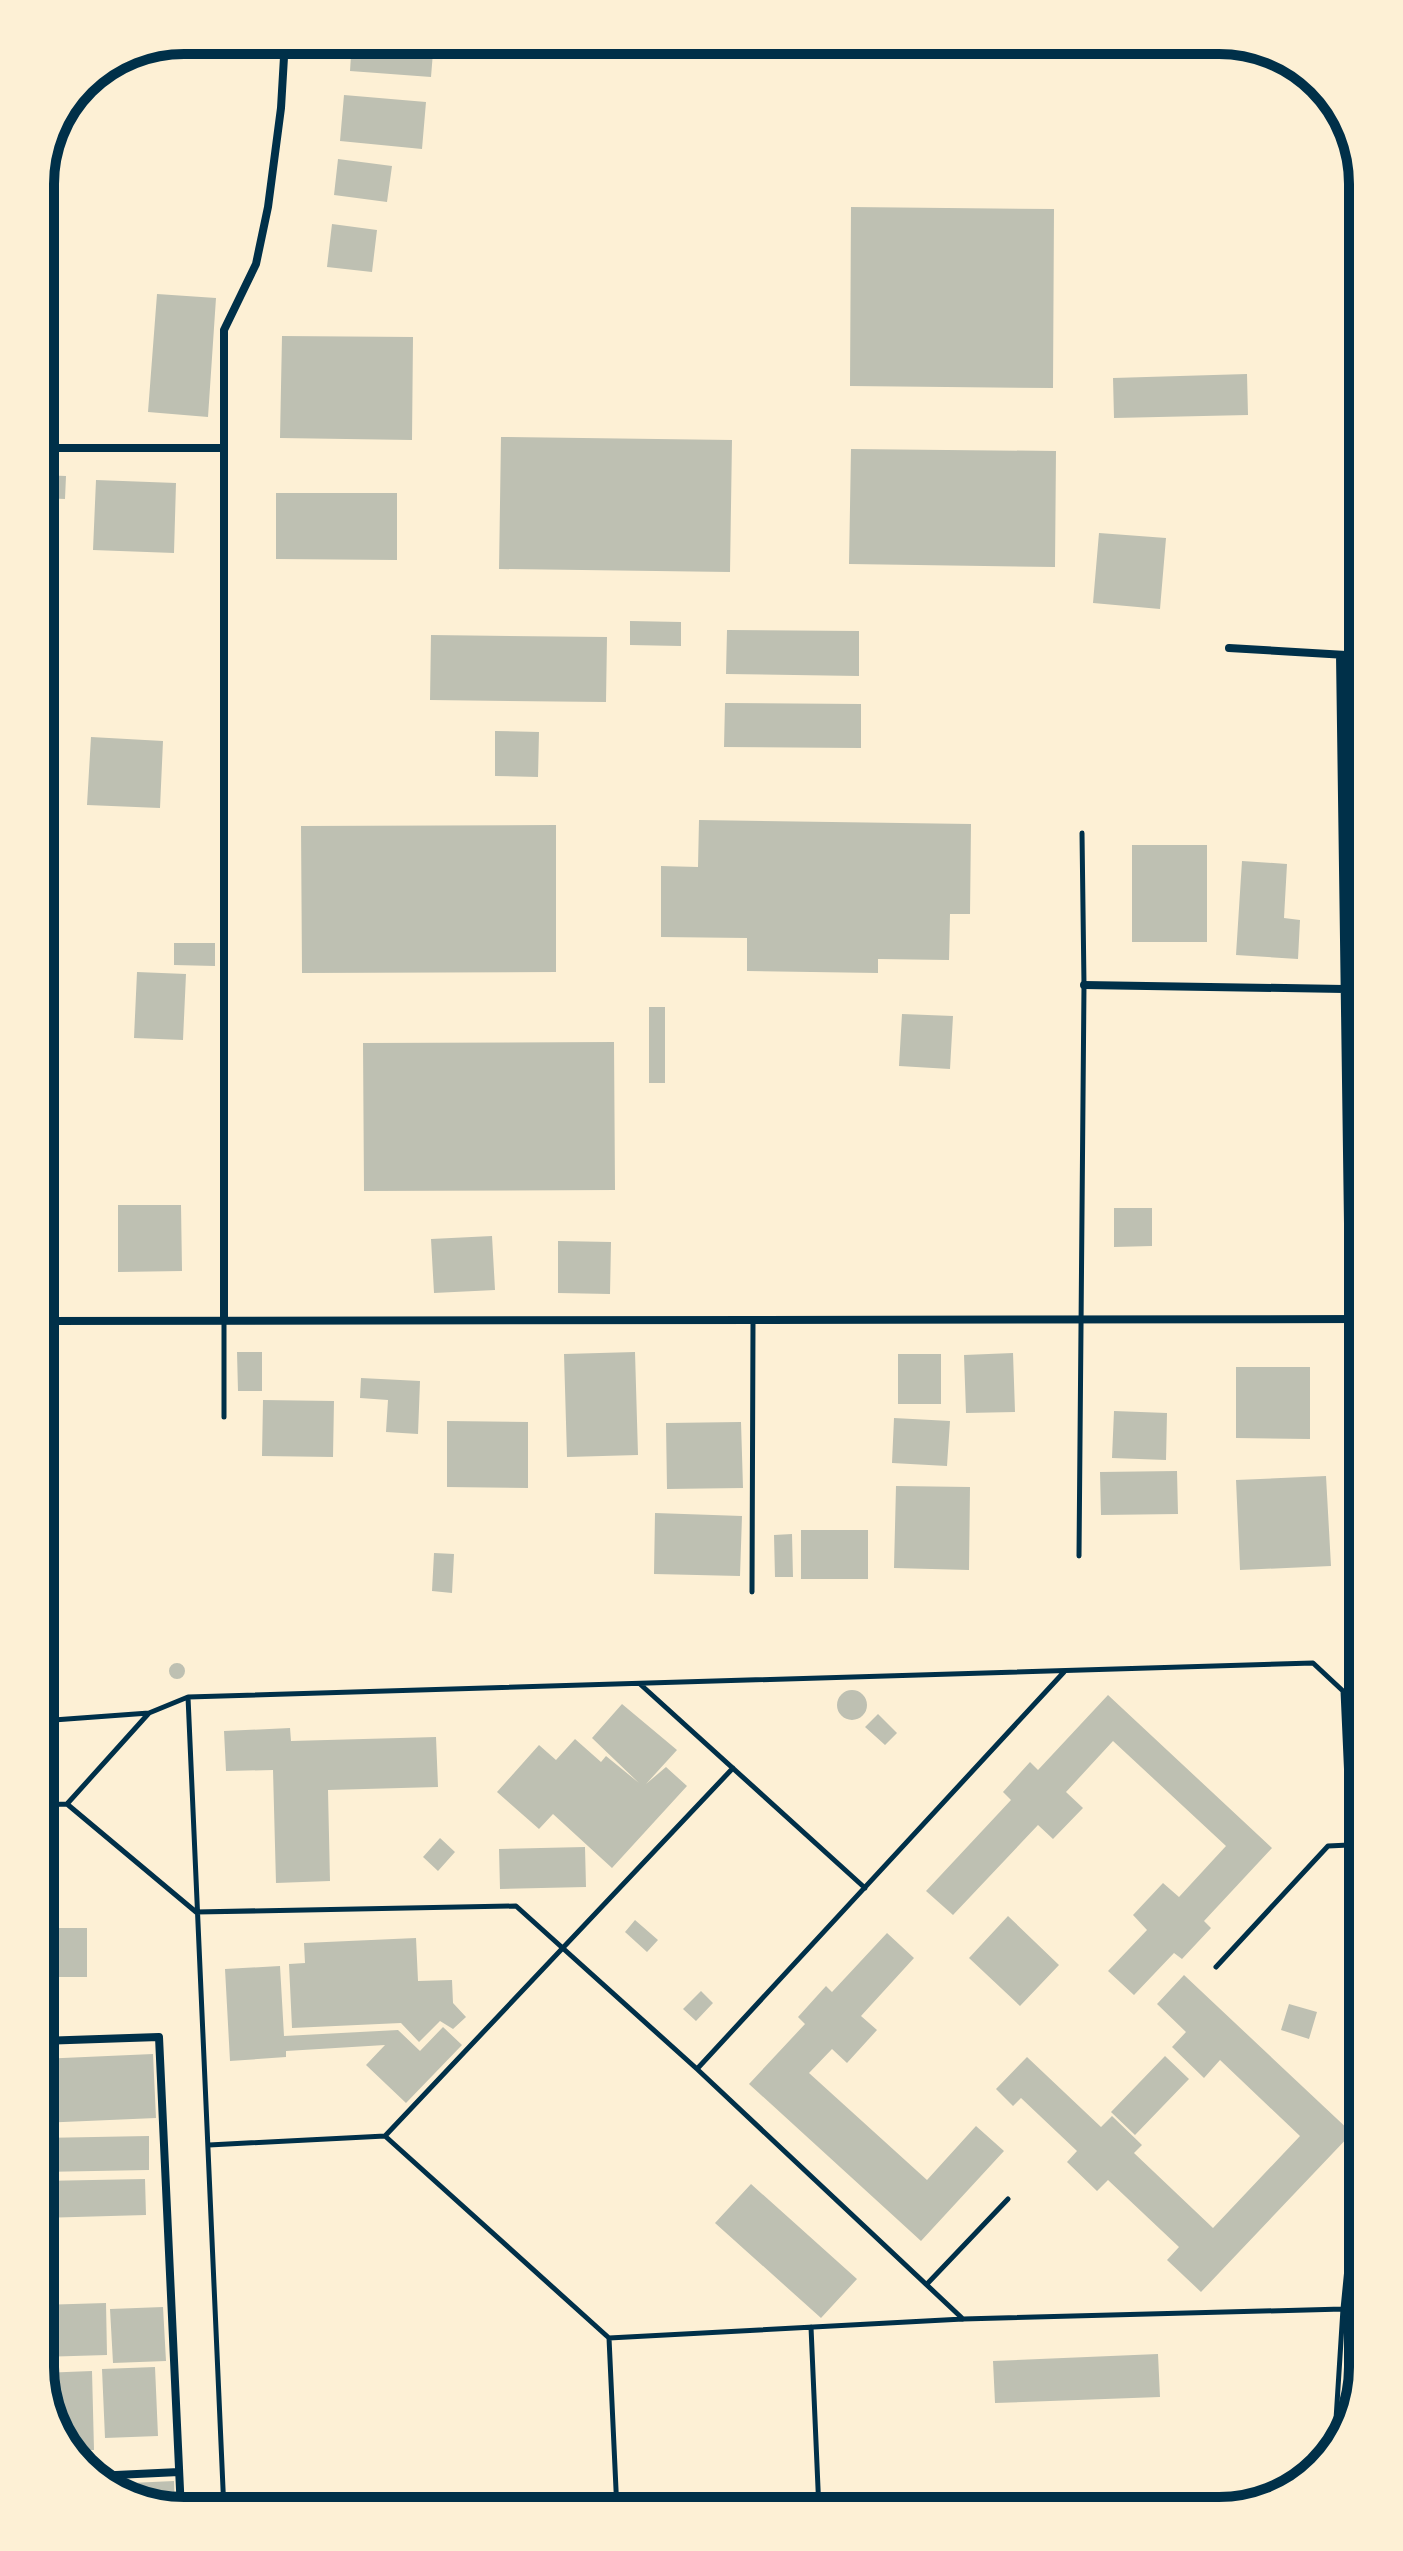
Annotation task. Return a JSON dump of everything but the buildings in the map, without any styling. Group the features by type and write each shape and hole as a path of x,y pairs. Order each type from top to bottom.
{"street":[{"path":"224,1320 224,330 256,264 268,207 281,108 284,54"},
{"path":"54,448 223,448"},
{"path":"1229,648 1349,655"},
{"path":"1340,655 1349,1264"},
{"path":"1084,985 1344,989"},
{"path":"54,1321 1349,1319"},
{"path":"54,2041 159,2037 180,2497"},
{"path":"113,2475 179,2472"}],"lane":[{"path":"1079,1556 1084,985 1082,833"},
{"path":"224,1320 224,1417"},
{"path":"752,1592 753,1320"},
{"path":"54,1720 149,1713 188,1697 1313,1663 1343,1691 1349,1845 1328,1846 1216,1967"},
{"path":"697,2069 1065,1672"},
{"path":"639,1683 865,1888"},
{"path":"188,1697 223,2497"},
{"path":"67,1804 149,1713"},
{"path":"209,2145 385,2136 733,1768"},
{"path":"54,1804 67,1804 196,1912 516,1906 697,2069 963,2319"},
{"path":"385,2136 609,2338 963,2319 1343,2309"},
{"path":"927,2284 1008,2199"},
{"path":"1336,2426 1349,2248"},
{"path":"811,2327 818,2497"},
{"path":"609,2338 616,2497"}]}
